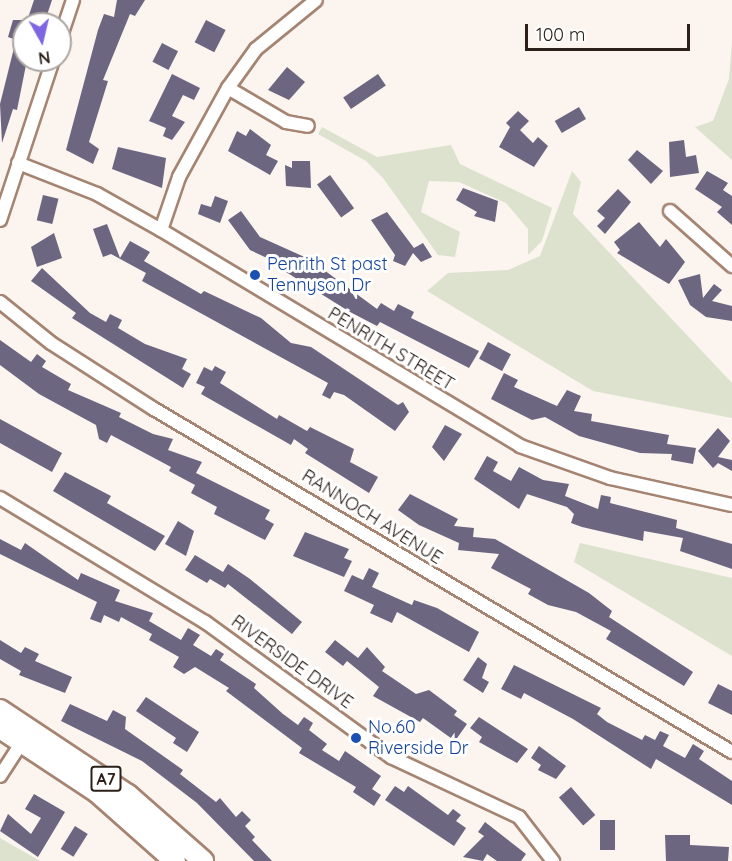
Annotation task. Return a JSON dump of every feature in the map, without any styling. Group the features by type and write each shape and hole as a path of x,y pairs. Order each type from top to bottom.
{"highway":[{"name":"A7","path":"0,710 132,797 203,861"},
{"name":"A7","path":"0,728 98,792 175,861"}],"street":[{"path":"161,230 179,177 228,88 256,49 311,2"},
{"path":"0,220 49,72"},
{"path":"228,88 286,122 308,126"},
{"name":"PENRITH STREET","path":"18,163 97,194 161,230 520,446 610,478 732,505"},
{"path":"670,211 732,266"},
{"name":"RANNOCH AVENUE","path":"0,302 51,343 154,409 732,752"},
{"name":"RIVERSIDE DRIVE","path":"0,498 205,622 391,757 519,818 553,861"},
{"path":"0,776 22,742"}],"green space":[{"path":"732,42 732,160 695,127 713,121 729,79"},
{"path":"322,127 377,157 451,145 460,164 552,208 542,241 528,255 528,229 506,203 459,182 429,181 421,212 460,232 455,257 438,255 383,178 366,161 318,134"},
{"path":"572,171 581,182 573,214 732,383 732,418 593,391 427,291 448,273 508,270 540,256"},
{"path":"580,543 732,578 732,656 574,562"},
{"path":"0,838 40,861 0,861"}],"building":[{"path":"34,0 52,0 48,12 30,12"},
{"path":"117,0 145,0 135,16 130,14 103,80 108,81 89,142 99,149 93,164 66,150 98,30 104,14 114,17"},
{"path":"206,20 226,30 214,52 195,42"},
{"path":"12,23 12,38 8,37"},
{"path":"162,43 178,51 169,70 152,62"},
{"path":"12,56 12,72 25,72 17,110 13,109 2,143 0,104"},
{"path":"287,67 305,82 289,100 268,90"},
{"path":"172,74 200,88 194,100 183,95 172,116 185,122 172,140 163,136 166,128 149,121"},
{"path":"378,74 386,86 351,109 343,97"},
{"path":"579,107 586,119 562,133 555,121"},
{"path":"518,111 529,121 520,130 533,143 538,137 548,146 534,167 499,147 510,127 506,123"},
{"path":"250,129 271,145 266,155 278,161 270,175 228,151 237,131 246,136"},
{"path":"684,140 686,157 696,155 699,173 670,177 669,142"},
{"path":"118,147 166,158 162,188 112,169"},
{"path":"637,150 663,171 651,184 628,160"},
{"path":"292,161 310,161 311,188 286,186 285,165 292,168"},
{"path":"707,171 728,183 723,190 732,196 732,225 717,212 722,207 695,189"},
{"path":"330,175 354,208 341,218 317,184"},
{"path":"463,188 498,201 495,222 474,216 477,212 456,200"},
{"path":"618,189 631,202 605,234 597,226 605,218 597,211"},
{"path":"43,195 59,199 52,224 37,220"},
{"path":"215,196 228,201 220,223 198,214 201,204 211,207"},
{"path":"241,211 260,237 309,259 377,309 381,303 394,311 398,304 414,312 411,318 479,351 469,368 380,322 377,326 350,312 286,272 288,268 250,250 228,220"},
{"path":"387,212 414,248 423,243 432,257 421,262 413,253 405,266 393,261 395,255 371,220"},
{"path":"639,222 660,247 666,239 685,262 669,284 617,253 620,250 614,242"},
{"path":"107,224 120,258 130,241 150,252 144,261 201,294 204,291 261,318 291,343 311,347 398,405 403,402 409,412 395,431 344,395 334,392 330,399 322,395 328,383 142,281 146,273 111,254 103,257 93,229"},
{"path":"54,233 62,258 37,267 31,247"},
{"path":"42,268 90,313 106,322 110,314 122,320 118,328 145,344 187,359 182,369 191,374 183,388 72,318 76,313 31,281"},
{"path":"700,274 703,298 714,284 722,290 712,301 732,306 732,321 706,317 690,305 678,280"},
{"path":"0,340 31,362 37,354 46,361 42,367 71,384 68,390 121,413 119,417 153,434 173,439 168,450 202,462 196,473 270,510 265,519 274,524 265,540 214,514 217,507 191,493 195,485 169,471 171,467 111,435 107,443 99,439 96,425 39,394 0,365"},
{"path":"488,342 511,354 502,371 479,359"},
{"path":"215,366 226,372 220,383 277,419 279,415 307,431 310,427 354,449 350,462 378,477 369,493 305,453 308,449 294,439 291,445 201,394 205,387 196,383 204,367 212,371"},
{"path":"504,373 518,380 514,387 557,406 567,390 581,396 574,411 592,414 591,421 669,435 667,444 696,448 693,464 671,460 672,454 640,453 579,436 545,417 532,420 491,399"},
{"path":"0,419 62,453 52,472 0,443"},
{"path":"445,425 462,434 444,461 432,447"},
{"path":"718,428 730,441 718,457 732,460 732,471 718,463 713,468 698,451"},
{"path":"487,456 498,462 493,471 511,481 519,467 543,480 569,484 565,496 598,509 601,495 611,497 610,503 677,520 676,528 732,544 732,569 680,551 683,538 644,531 643,541 582,527 571,523 574,514 567,507 527,494 519,509 474,479"},
{"path":"65,472 111,496 107,503 165,536 155,551 53,491"},
{"path":"410,494 458,519 454,526 474,528 473,537 495,539 589,593 612,611 609,617 693,672 684,686 606,639 611,631 576,612 548,605 528,594 531,589 491,568 499,554 458,550 459,543 419,525 398,510"},
{"path":"178,521 194,531 186,556 165,544"},
{"path":"305,532 349,549 344,558 352,561 344,577 293,556"},
{"path":"0,539 21,550 25,543 78,580 81,573 120,590 115,601 153,613 149,621 181,640 188,628 200,635 193,645 211,656 216,649 224,654 220,660 256,684 254,688 298,725 304,717 313,723 309,730 327,744 322,750 339,761 345,751 381,776 372,789 381,795 374,806 353,792 356,787 299,753 302,748 226,691 229,688 195,667 184,674 173,667 179,657 149,640 152,634 121,617 119,622 104,615 101,623 90,619 97,602 0,554"},
{"path":"195,555 223,572 228,564 302,622 292,634 228,584 225,588 210,579 207,583 185,570"},
{"path":"369,568 379,573 372,587 412,605 414,600 437,608 479,632 469,652 397,612 392,623 370,613 374,605 344,591 352,575 363,580"},
{"path":"0,640 21,653 25,647 39,654 35,661 72,677 65,693 19,675 21,671 0,659"},
{"path":"335,640 358,658 367,647 385,667 382,671 416,694 429,690 457,711 454,715 467,724 455,741 423,718 420,722 373,696 379,687 347,661 343,666 325,652"},
{"path":"478,657 487,664 482,678 489,682 483,693 463,680"},
{"path":"514,665 601,708 597,714 607,722 642,740 645,735 655,740 660,731 669,735 663,746 685,758 693,744 704,751 699,759 732,781 732,805 656,759 651,769 573,719 524,693 521,699 501,689"},
{"path":"718,684 732,691 732,715 708,703"},
{"path":"146,697 199,732 187,752 173,743 176,738 136,711"},
{"path":"70,704 107,721 113,710 126,717 125,729 183,770 180,774 216,802 220,798 236,817 242,811 251,820 245,826 255,837 252,840 272,861 254,861 197,803 142,761 61,721"},
{"path":"479,717 528,749 517,763 479,742 482,737 470,728"},
{"path":"539,746 566,766 556,779 538,770 541,765 531,758"},
{"path":"395,786 404,792 408,786 448,815 453,809 461,815 456,821 466,828 454,846 385,800"},
{"path":"571,787 595,815 583,825 559,797"},
{"path":"34,794 65,812 38,857 0,831 8,814 31,834 41,818 25,809"},
{"path":"600,820 615,820 615,850 600,850"},
{"path":"485,822 526,854 521,861 497,861 487,854 483,861 463,857 484,836 478,832"},
{"path":"75,826 88,834 73,857 61,849"},
{"path":"665,835 690,835 690,845 729,847 728,861 666,861"}],"place":[{"name":"Penrith St past Tennyson Dr","path":"255,275"},
{"name":"No.60 Riverside Dr","path":"356,738"}]}
